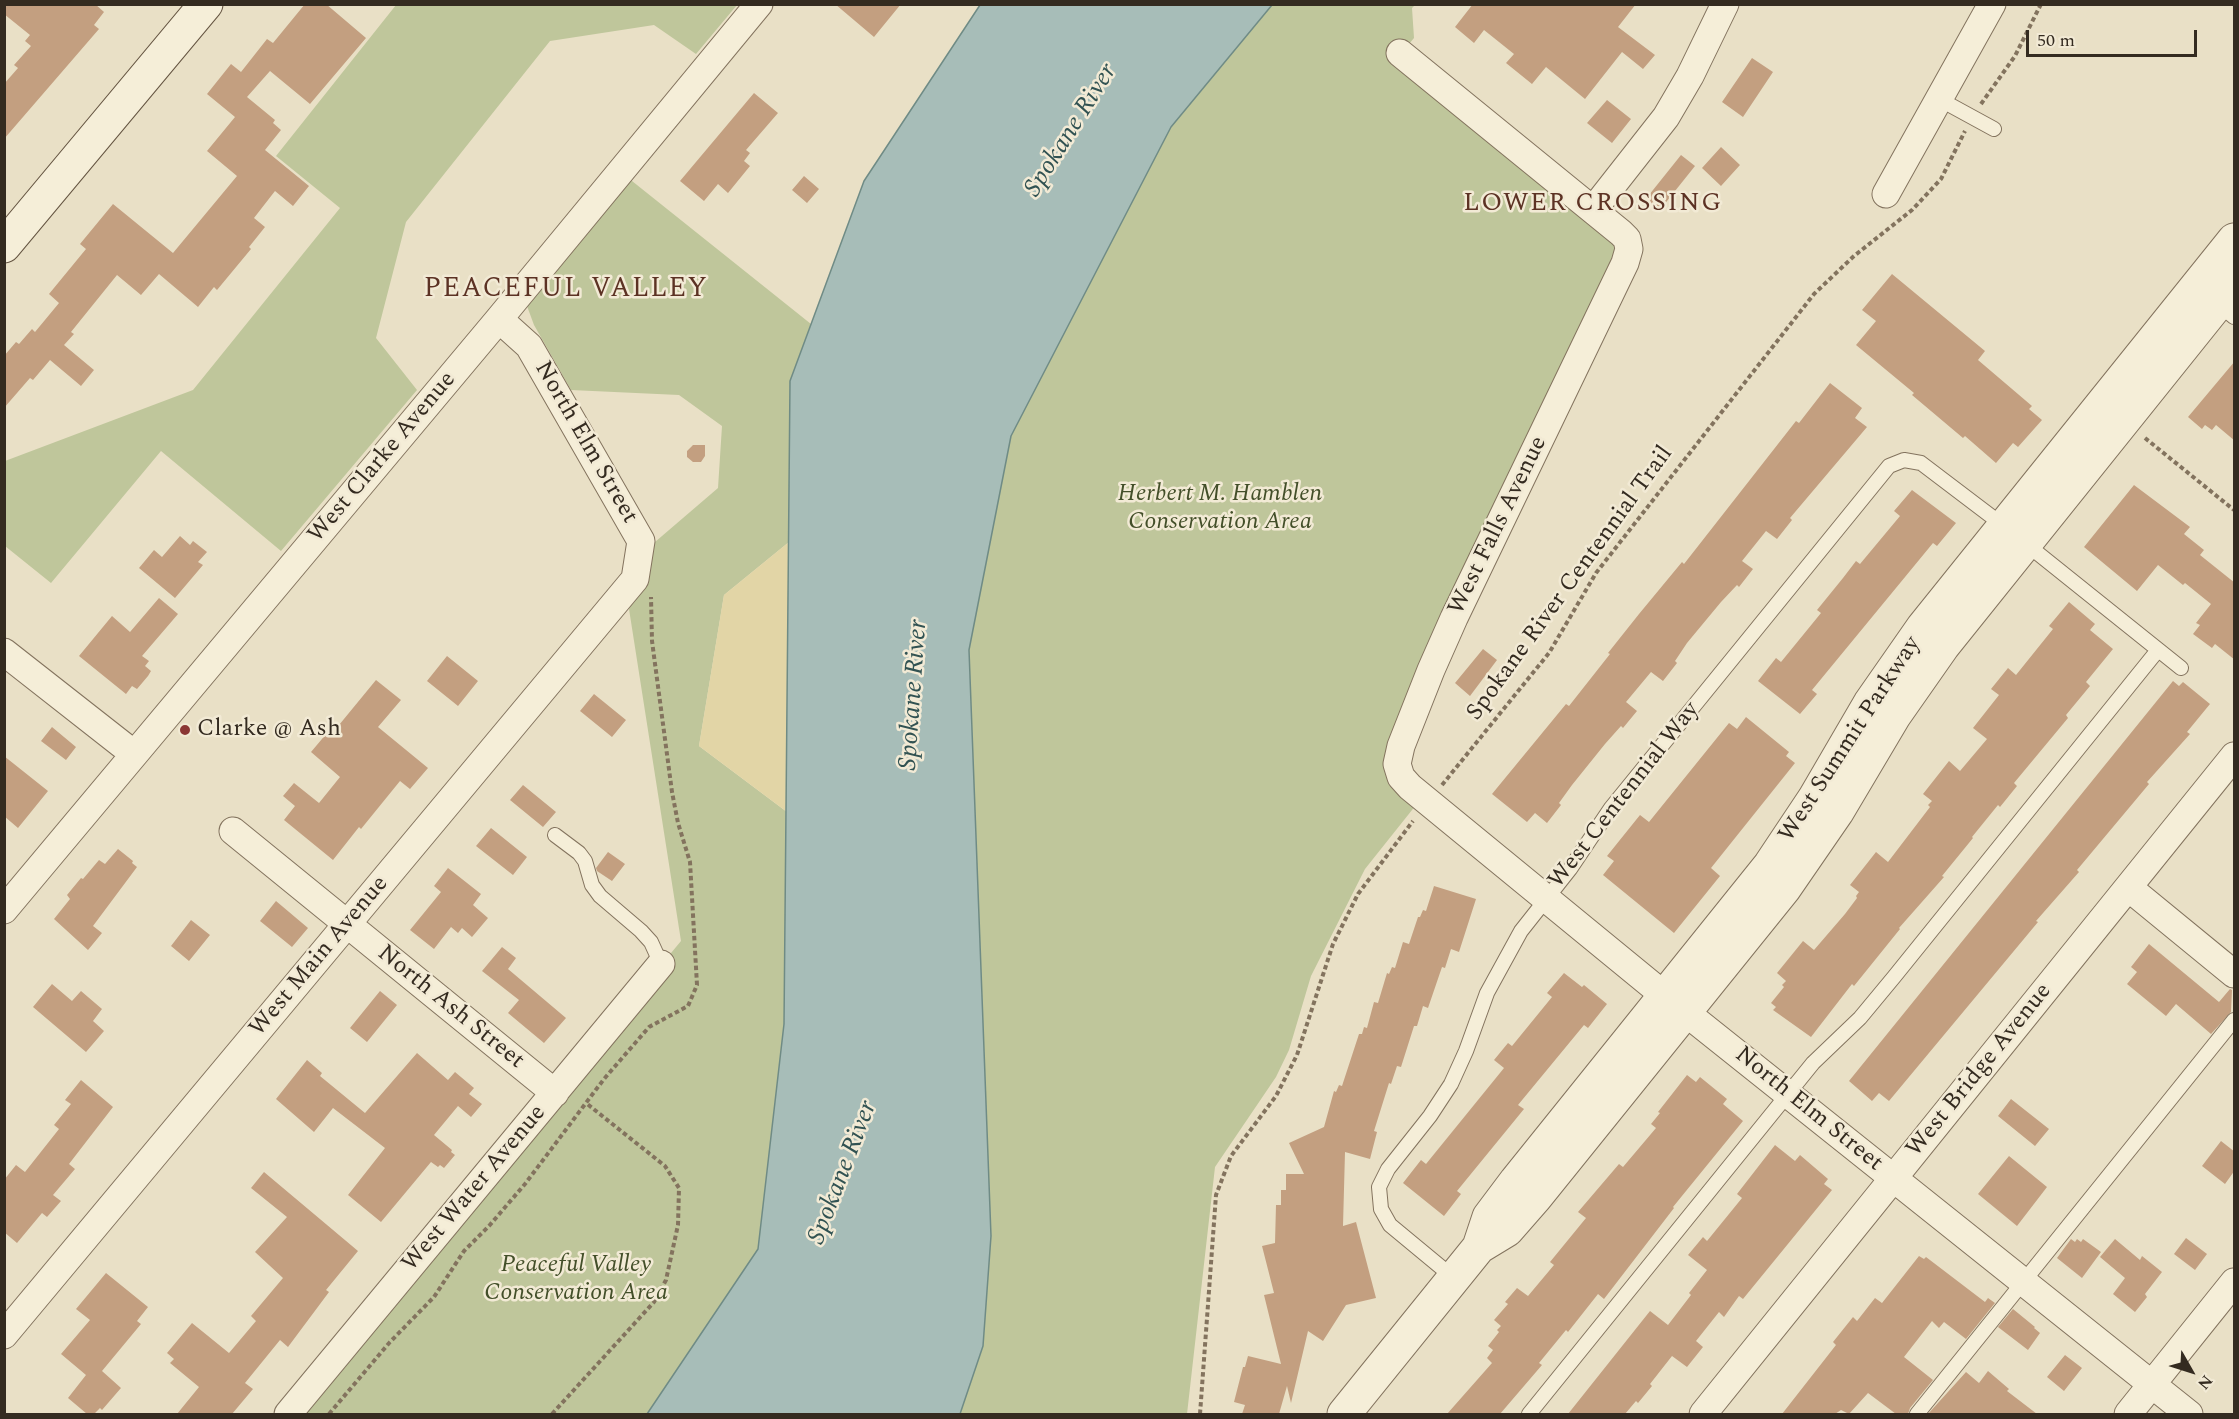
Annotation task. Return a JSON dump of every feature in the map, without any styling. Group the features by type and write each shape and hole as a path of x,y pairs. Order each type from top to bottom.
{"street":[{"path":"5,245 206,4"},
{"name":"West Clarke Avenue","path":"4,910 500,319 759,4"},
{"path":"1400,53 1593,210 1666,117 1685,86 1725,4"},
{"path":"1886,194 1992,4"},
{"name":"West Falls Avenue","path":"1429,802 1406,783 1398,772 1397,758 1401,746 1454,618 1625,263 1629,245 1626,237 1593,210"},
{"name":"West Summit Parkway","path":"2015,534 2124,421 2221,298 2235,240"},
{"name":"West Summit Parkway","path":"1344,1414 1479,1247 1506,1230 1535,1198 1675,1004 1802,865 1916,682 2015,534 2221,298"},
{"name":"North Elm Street","path":"500,319 529,346 641,541 635,579"},
{"name":"West Main Avenue","path":"4,1335 635,579"},
{"path":"4,652 134,754"},
{"name":"West Bridge Avenue","path":"1703,1414 2235,756"},
{"name":"North Elm Street","path":"1429,802 1675,1004 2023,1284 2189,1414"},
{"name":"North Ash Street","path":"233,831 555,1093"},
{"path":"2129,888 2235,974"},
{"name":"West Water Avenue","path":"288,1414 661,964"},
{"path":"2128,1414 2235,1282"}],"lane":[{"path":"1939,99 1994,129"},
{"name":"West Centennial Way","path":"1454,1278 1390,1225 1381,1209 1379,1187 1388,1169 1419,1131 1451,1084 1495,976 1521,931 1574,863 1611,808 1889,466 1904,460 1921,463 2015,534 2181,668"},
{"path":"1529,1414 1813,1063 1860,1018 1894,977 2158,650"},
{"path":"555,835 579,853 585,861 592,885 600,896 651,942 661,964"},
{"path":"1917,1414 2235,1020"}],"path":[{"name":"Spokane River Centennial Trail","path":"1200,1414 1216,1195 1231,1156 1276,1096 1297,1055 1333,944 1358,894 1549,653 1596,573 1814,294 1854,256 1912,210 1941,179 1973,118 2015,56 2041,4"},
{"path":"2124,421 2235,510"},
{"path":"329,1414 390,1342 434,1297 464,1251 525,1184 604,1079"},
{"path":"552,1414 654,1302 666,1280 678,1225 679,1188 665,1166 586,1102"}],"green space":[{"path":"396,5 737,5 696,54 654,25 550,41 406,222 376,338 417,390 281,551 161,451 51,583 5,546 5,461 193,390 340,208 276,156"},
{"name":"Herbert M. Hamblen Conservation Area","path":"1272,5 1415,5 1412,8 1414,38 1393,63 1621,249 1394,740 1416,805 1365,869 1311,976 1289,1050 1276,1077 1215,1167 1187,1414 960,1414 983,1346 991,1236 969,650 1011,436 1171,127"},
{"name":"Peaceful Valley Conservation Area","path":"627,177 811,324 790,381 789,542 724,595 699,746 787,812 784,1024 758,1249 647,1414 288,1414 681,941 629,609 641,582 648,548 718,488 722,426 679,395 571,390 534,325 527,306"}],"sand":[{"path":"789,542 787,812 699,746 724,595"}],"water":[{"name":"Spokane River","path":"980,5 1272,5 1171,127 1011,436 969,650 991,1236 983,1346 960,1414 647,1414 758,1249 784,1024 790,381 864,181"}],"building":[{"path":"4,4 95,4 104,12 94,25 99,29 4,139 4,84 18,68 14,65 31,46 25,41 30,35 4,14"},
{"path":"305,4 326,4 366,38 310,104 270,71 247,97 275,120 273,123 281,130 265,150 309,186 293,206 275,191 254,218 265,227 249,247 251,249 217,290 214,287 198,307 159,274 141,295 117,275 71,332 74,334 64,345 94,370 81,386 50,360 33,380 30,378 4,408 4,356 32,329 35,332 59,303 49,294 86,249 80,244 113,204 173,253 237,176 207,151 235,117 207,94 231,64 241,72 267,39 273,43"},
{"path":"835,4 901,4 874,37"},
{"path":"1473,4 1636,4 1618,27 1655,55 1643,69 1622,52 1585,99 1546,67 1532,84 1506,63 1514,54 1484,30 1474,43 1455,27"},
{"path":"1752,58 1773,72 1743,117 1722,102"},
{"path":"754,93 778,113 746,150 750,153 744,161 750,166 728,193 718,184 704,201 680,181"},
{"path":"1607,100 1631,119 1612,143 1587,123"},
{"path":"1721,147 1740,165 1721,186 1702,168"},
{"path":"1681,155 1695,166 1659,211 1645,200"},
{"path":"804,176 819,189 807,203 792,190"},
{"path":"1892,274 1985,351 1978,360 2032,406 2029,409 2042,420 2018,447 2013,443 1996,463 1965,436 1963,438 1912,395 1914,393 1856,345 1876,321 1862,310"},
{"path":"2235,361 2235,441 2216,425 2212,430 2205,425 2202,429 2188,417"},
{"path":"1830,383 1862,408 1855,418 1867,427 1790,518 1792,520 1777,539 1766,531 1742,561 1753,569 1739,587 1737,585 1721,602 1687,643 1675,661 1677,663 1663,681 1651,672 1626,702 1637,711 1605,744 1572,785 1559,803 1561,805 1547,823 1535,813 1527,822 1492,794 1566,704 1569,706 1639,614 1682,562 1684,564 1796,421 1799,423"},
{"path":"693,445 705,445 705,456 701,462 693,462 687,457 687,451"},
{"path":"2134,485 2190,527 2184,534 2204,550 2200,555 2235,583 2235,660 2215,644 2212,648 2193,634 2200,625 2196,623 2211,604 2185,583 2183,585 2158,565 2137,591 2084,547"},
{"path":"1912,490 1956,523 1937,546 1933,543 1812,690 1817,694 1800,714 1758,681 1776,658 1781,662 1821,613 1817,610 1856,561 1860,564 1900,516 1894,511"},
{"path":"180,536 190,545 193,541 207,552 198,562 203,565 175,598 139,568 154,550 162,557"},
{"path":"159,598 178,614 142,656 149,661 145,666 151,671 148,676 137,689 132,686 126,694 79,656 112,616 130,632"},
{"path":"2069,602 2095,624 2090,630 2113,649 2086,682 2090,686 2066,715 2068,718 2014,783 2017,786 2000,807 1998,805 1942,876 1944,877 1899,928 1854,986 1852,984 1811,1037 1773,1010 1776,1007 1771,1003 1786,981 1777,973 1803,941 1814,950 1845,914 1859,892 1850,885 1876,852 1888,862 1930,807 1928,805 1932,801 1923,794 1949,761 1960,771 1987,739 1973,728 1999,695 1991,689 2008,668 2016,675 2053,629 2049,626"},
{"path":"1483,649 1497,660 1470,696 1455,683"},
{"path":"447,656 478,681 458,706 427,681"},
{"path":"376,680 401,700 378,727 428,768 410,789 400,781 333,860 284,820 295,806 283,796 294,783 319,803 340,777 311,752 327,733 330,736"},
{"path":"2173,681 2179,686 2183,682 2210,704 2187,732 2190,734 2147,782 2149,784 2077,870 2079,872 2036,921 2038,922 1889,1101 1879,1093 1872,1101 1849,1081"},
{"path":"594,694 626,720 612,737 580,711"},
{"path":"1746,717 1789,752 1786,756 1795,763 1711,868 1720,876 1674,933 1603,875 1614,861 1607,856 1640,815 1649,822 1729,723 1737,729"},
{"path":"52,727 76,747 66,760 41,741"},
{"path":"4,756 48,791 18,828 4,816"},
{"path":"523,785 556,812 543,827 510,800"},
{"path":"491,828 527,857 513,875 476,846"},
{"path":"118,849 137,867 93,926 102,933 88,950 54,919 70,899 67,895 81,878 83,879 99,860 105,864"},
{"path":"608,852 625,864 612,881 596,868"},
{"path":"448,868 481,894 473,905 488,918 472,937 462,928 458,933 451,927 434,949 410,930 441,892 434,886"},
{"path":"1434,886 1476,899 1459,952 1451,949 1445,968 1442,967 1428,1008 1423,1006 1417,1026 1414,1026 1401,1067 1397,1066 1391,1084 1389,1083 1374,1131 1377,1132 1370,1159 1345,1152 1343,1226 1356,1222 1376,1298 1346,1305 1323,1341 1308,1331 1291,1403 1287,1386 1279,1414 1242,1414 1245,1405 1234,1402 1248,1356 1281,1364 1264,1295 1274,1293 1262,1246 1275,1243 1276,1205 1281,1205 1281,1190 1286,1190 1286,1174 1304,1174 1289,1143 1324,1127 1334,1091 1336,1092 1339,1085 1342,1086 1359,1034 1362,1034 1364,1027 1367,1028 1374,1002 1378,1003 1387,973 1389,974 1392,967 1395,968 1403,942 1409,944 1418,917 1423,910 1426,911"},
{"path":"276,901 308,928 292,947 260,921"},
{"path":"191,920 210,935 189,961 171,946"},
{"path":"2149,944 2219,1002 2230,989 2232,990 2231,1012 2211,1034 2176,1004 2166,1016 2127,984 2137,972 2131,967"},
{"path":"502,947 516,958 508,969 566,1018 544,1043 508,1013 519,1000 482,971"},
{"path":"1564,973 1582,987 1584,985 1607,1004 1588,1028 1584,1025 1518,1105 1524,1109 1457,1191 1461,1194 1444,1216 1403,1183 1421,1160 1426,1164 1504,1068 1494,1060 1508,1043 1512,1046 1552,997 1547,993"},
{"path":"52,984 72,1001 81,991 102,1009 93,1021 104,1031 86,1052 33,1007"},
{"path":"380,991 397,1005 367,1042 350,1028"},
{"path":"417,1053 448,1080 455,1072 474,1088 469,1094 482,1104 471,1117 458,1106 434,1135 455,1155 444,1168 431,1162 381,1222 348,1195 385,1148 333,1108 314,1132 276,1099 307,1060 322,1073 320,1076 365,1113"},
{"path":"1687,1075 1696,1082 1700,1077 1727,1099 1723,1104 1743,1121 1673,1207 1604,1299 1598,1294 1568,1332 1566,1330 1539,1363 1542,1365 1500,1414 1447,1414 1492,1363 1487,1358 1493,1350 1488,1346 1499,1332 1497,1330 1501,1326 1494,1320 1508,1304 1505,1302 1517,1288 1528,1296 1554,1265 1550,1262 1586,1218 1578,1212 1619,1164 1623,1167 1656,1128 1651,1124 1660,1113 1658,1112"},
{"path":"81,1080 113,1107 69,1164 75,1169 53,1195 61,1201 47,1217 42,1213 17,1243 4,1232 4,1180 16,1165 25,1172 59,1129 54,1125 71,1104 65,1100"},
{"path":"2011,1099 2049,1129 2035,1146 1998,1116"},
{"path":"2221,1141 2235,1152 2235,1170 2225,1184 2202,1166"},
{"path":"1775,1145 1795,1161 1800,1155 1828,1179 1824,1184 1832,1190 1743,1299 1739,1296 1724,1317 1719,1312 1696,1341 1703,1347 1687,1367 1672,1356 1650,1384 1652,1386 1625,1414 1568,1414 1650,1311 1668,1325 1707,1270 1688,1255 1703,1237 1707,1241 1742,1198 1737,1194"},
{"path":"2009,1156 2047,1187 2017,1226 1978,1194"},
{"path":"264,1172 358,1251 326,1290 329,1292 288,1347 280,1340 245,1383 253,1389 232,1414 177,1414 199,1387 170,1363 174,1359 167,1353 192,1323 229,1353 256,1321 251,1316 283,1278 255,1252 287,1217 251,1188"},
{"path":"2186,1238 2207,1254 2195,1270 2174,1254"},
{"path":"2071,1239 2081,1242 2083,1239 2101,1252 2082,1278 2057,1258"},
{"path":"2115,1239 2140,1260 2142,1256 2162,1272 2135,1312 2113,1294 2125,1278 2100,1257"},
{"path":"1919,1256 1924,1259 1926,1257 1985,1302 1988,1298 1995,1303 1966,1339 1944,1322 1939,1328 1932,1321 1904,1357 1933,1380 1910,1408 1908,1414 1896,1414 1868,1393 1849,1414 1841,1410 1835,1414 1782,1414 1836,1345 1833,1342 1853,1317 1857,1321 1875,1298 1882,1303"},
{"path":"106,1273 148,1307 137,1321 141,1324 102,1371 121,1388 102,1410 100,1408 94,1414 87,1414 68,1398 86,1375 61,1354 90,1320 76,1309"},
{"path":"2013,1309 2040,1333 2028,1350 1998,1327"},
{"path":"2065,1355 2082,1368 2064,1391 2047,1377"},
{"path":"1988,1371 2009,1389 2007,1391 2037,1414 1928,1414 1966,1372 1979,1383"}],"place":[{"name":"Clarke @ Ash","path":"185,730"}],"district":[{"name":"LOWER CROSSING","path":"1593,205"},
{"name":"PEACEFUL VALLEY","path":"566,291"}]}
